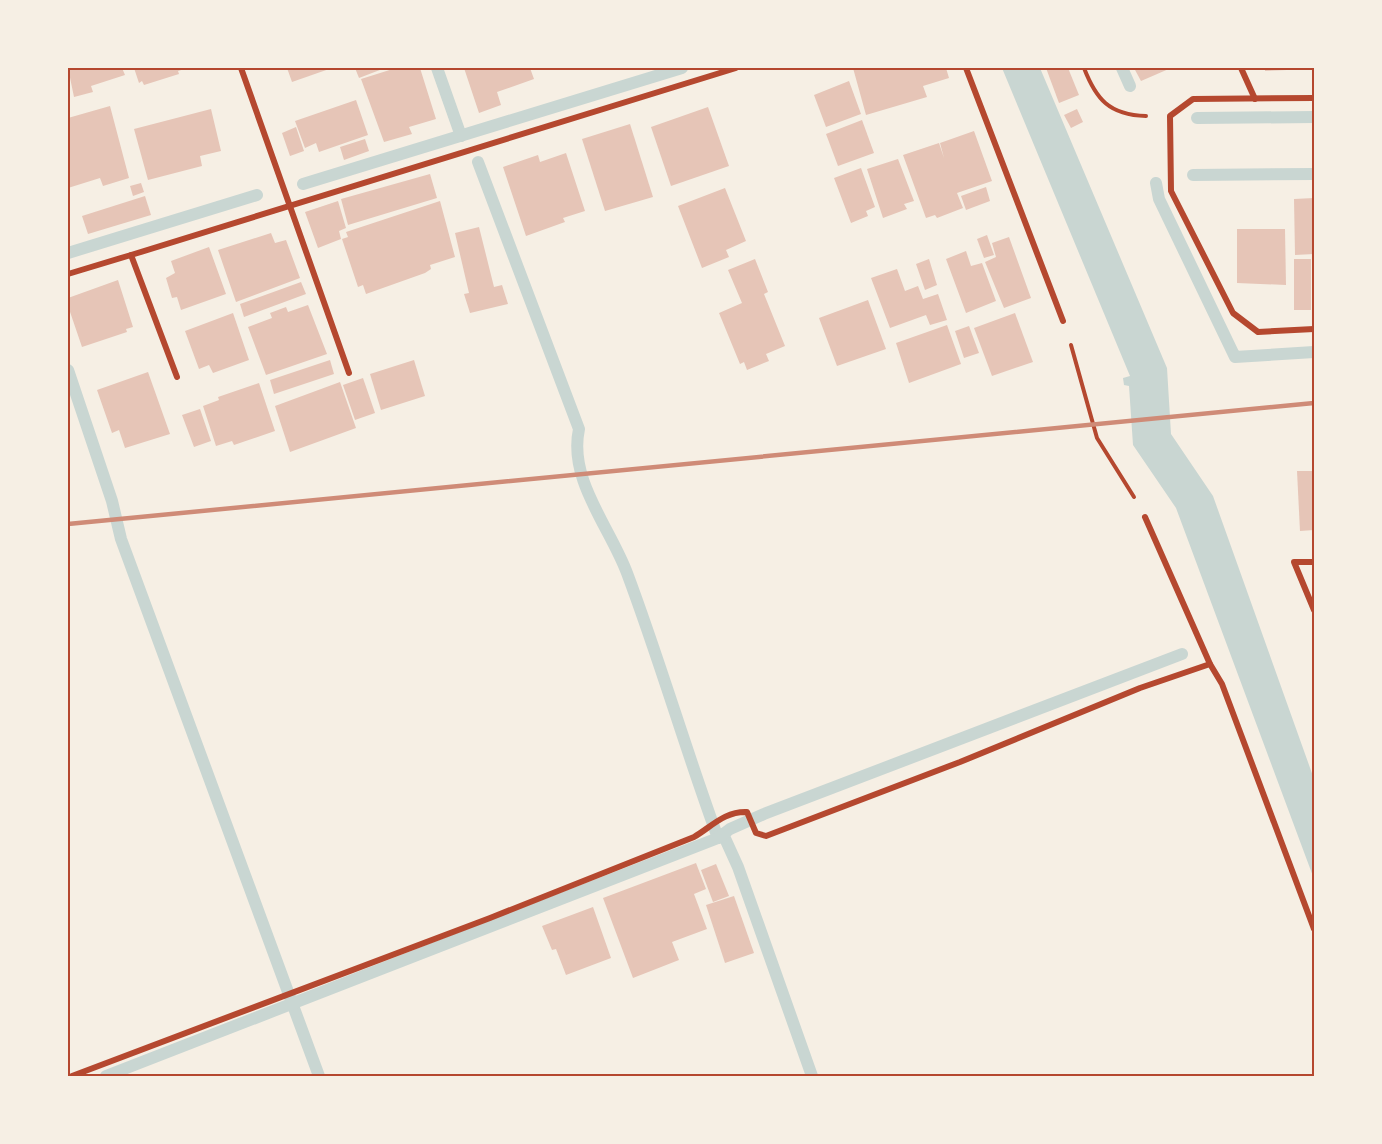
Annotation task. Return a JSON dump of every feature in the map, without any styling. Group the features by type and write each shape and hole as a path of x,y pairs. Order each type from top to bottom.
{"street":[{"path":"241,68 349,373"},
{"path":"68,274 736,68"},
{"path":"966,68 1063,321"},
{"path":"1241,68 1254,99"},
{"path":"1314,98 1193,99 1170,116 1171,191 1233,313 1258,332 1314,329"},
{"path":"131,255 177,377"},
{"path":"1145,518 1210,664 1222,684 1314,929"},
{"path":"1314,562 1294,562 1314,610"},
{"path":"72,1077 490,918 694,837 719,819 738,812 747,812 756,833 766,836 960,762 1140,688 1210,664"}],"path":[{"path":"1084,68 1093,92 1109,108 1137,116 1170,116"},
{"path":"1063,321 1097,438 1124,478 1145,518"}],"shaded area":[{"path":"1002,68 1040,68 1167,368 1171,434 1213,496 1314,779 1314,879 1176,508 1133,445 1129,386 1124,385 1123,378 1130,376"}],"building":[{"path":"68,68 122,68 125,75 91,86 93,92 74,97"},
{"path":"134,68 188,68 178,71 179,74 144,85 142,81 139,83"},
{"path":"287,68 332,68 292,82"},
{"path":"355,68 385,68 359,78"},
{"path":"396,68 420,68 436,119 409,127 412,134 384,142 361,79"},
{"path":"464,68 530,68 534,79 497,92 501,105 479,113"},
{"path":"853,68 946,68 949,78 923,86 927,97 866,115"},
{"path":"1046,68 1068,68 1079,95 1059,103"},
{"path":"1134,68 1171,68 1141,81"},
{"path":"1265,68 1310,68 1310,69 1265,71"},
{"path":"849,81 861,114 826,127 814,95"},
{"path":"356,100 368,135 319,152 316,143 305,148 295,121"},
{"path":"110,106 129,178 103,186 100,178 68,188 68,118"},
{"path":"708,107 729,166 671,186 651,127"},
{"path":"211,109 221,151 200,156 202,166 148,180 134,129"},
{"path":"1077,109 1083,122 1071,128 1064,115"},
{"path":"862,120 874,153 838,166 826,134"},
{"path":"630,124 653,197 605,211 582,139"},
{"path":"296,127 304,151 290,156 282,133"},
{"path":"974,131 992,181 957,193 963,208 937,218 935,215 926,218 903,155 939,143 944,158 940,143"},
{"path":"365,139 369,151 344,160 340,147"},
{"path":"566,153 585,211 563,218 565,222 526,236 503,167 538,155 540,162"},
{"path":"898,159 914,201 904,204 907,209 883,218 867,169"},
{"path":"861,168 875,207 866,211 868,216 851,223 834,178"},
{"path":"430,174 437,198 348,225 341,199"},
{"path":"141,183 144,192 133,196 130,186"},
{"path":"986,187 990,201 966,210 961,196"},
{"path":"725,188 746,241 726,250 729,257 702,268 678,206"},
{"path":"145,196 151,215 88,234 82,216"},
{"path":"1314,198 1314,254 1295,255 1294,199"},
{"path":"338,201 346,228 339,231 341,239 318,248 305,212"},
{"path":"440,201 455,257 430,265 431,269 425,273 366,294 363,285 358,287 342,239 348,237 346,232"},
{"path":"479,227 494,287 502,285 508,304 470,313 464,294 469,293 455,233"},
{"path":"1237,229 1285,229 1286,285 1237,283"},
{"path":"271,233 275,243 286,240 300,278 236,302 218,250"},
{"path":"987,235 994,255 984,258 977,239"},
{"path":"1009,237 1031,298 1004,308 985,262 996,257 992,243"},
{"path":"209,247 226,294 181,310 177,297 172,298 166,278 175,273 171,261"},
{"path":"966,251 971,266 982,263 996,301 966,313 946,259"},
{"path":"755,259 768,292 764,294 785,346 766,354 769,361 747,370 744,362 740,364 719,313 742,303 728,270"},
{"path":"929,259 937,285 925,290 916,264"},
{"path":"1294,259 1311,259 1311,310 1294,310"},
{"path":"897,269 905,291 918,286 923,299 938,294 947,320 930,325 926,315 890,328 871,278"},
{"path":"118,280 133,327 126,329 127,332 82,347 68,306 68,298"},
{"path":"301,282 306,294 244,317 240,304"},
{"path":"868,300 886,349 837,366 819,318"},
{"path":"308,305 327,354 266,375 248,327 272,318 270,313 286,307 288,312"},
{"path":"233,313 249,360 213,373 209,365 199,369 185,331"},
{"path":"1015,313 1033,362 992,376 974,328"},
{"path":"947,325 961,364 909,383 896,343"},
{"path":"969,326 979,353 964,358 955,331"},
{"path":"330,360 334,374 274,394 270,380"},
{"path":"414,360 425,396 381,410 370,374"},
{"path":"148,372 170,434 125,448 119,430 112,433 97,390"},
{"path":"363,378 375,413 355,420 343,385"},
{"path":"340,382 356,428 290,452 275,406"},
{"path":"259,383 275,431 234,445 232,441 216,446 203,406 219,400 218,397"},
{"path":"200,409 211,441 194,447 182,415"},
{"path":"1297,471 1314,471 1314,530 1300,531"},
{"path":"696,863 706,889 694,894 707,929 672,942 679,960 633,978 603,898"},
{"path":"716,864 729,896 713,902 701,870"},
{"path":"734,896 754,953 725,963 706,905"},
{"path":"593,907 611,958 566,975 556,949 552,950 542,926"}],"waterway":[{"path":"437,68 461,136"},
{"path":"303,184 682,68"},
{"path":"1122,68 1130,86"},
{"path":"1197,118 1314,117"},
{"path":"478,162 579,429 577,448 579,467 585,485 627,573 718,838"},
{"path":"1193,175 1314,174"},
{"path":"1156,183 1159,199 1235,357 1314,352"},
{"path":"68,253 257,195"},
{"path":"68,370 112,501 121,539 319,1076"},
{"path":"106,1076 718,838 730,829 764,814 1182,654"},
{"path":"723,834 738,867 812,1076"}],"railway":[{"path":"68,524 1314,403"}]}
